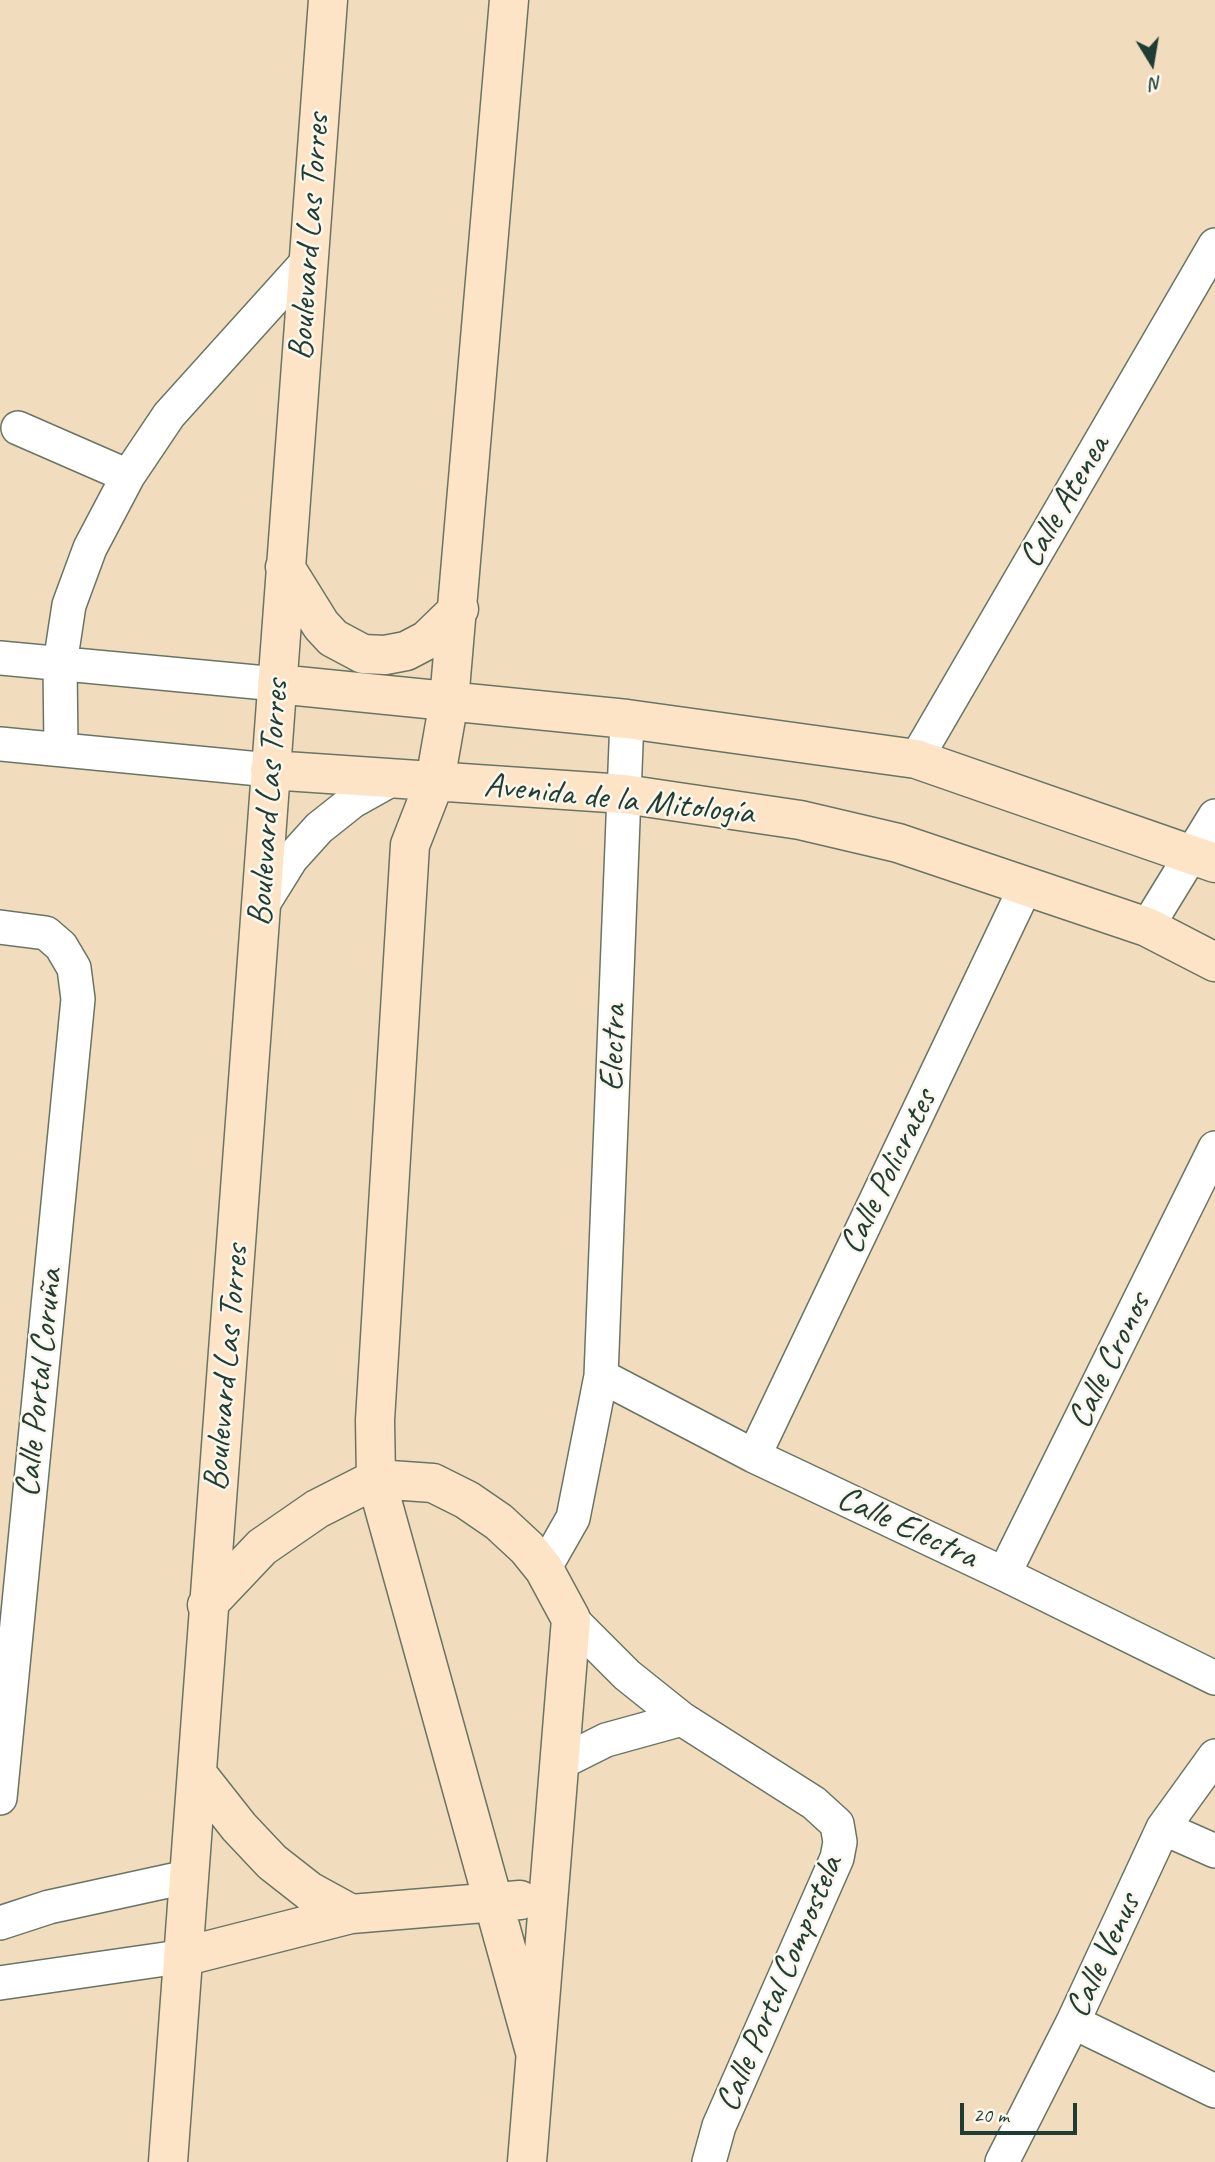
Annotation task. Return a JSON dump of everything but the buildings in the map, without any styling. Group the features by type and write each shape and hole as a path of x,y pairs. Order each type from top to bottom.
{"main road":[{"name":"Boulevard Las Torres","path":"168,2162 186,1956 207,1605 263,904 270,769 328,0"},
{"path":"509,0 449,701 435,781 410,845 375,1420 376,1479 535,2052"},
{"path":"285,567 321,625 349,649 363,654 385,655 407,651 427,640 458,609"},
{"path":"277,684 627,719 916,759 1204,858"},
{"name":"Avenida de la Mitología","path":"270,769 624,794 800,820 898,843 1147,927 1215,962"},
{"path":"207,1605 262,1547 317,1509 376,1479 433,1483 467,1500 508,1530 544,1569 570,1619 527,2162"},
{"path":"198,1775 239,1827 272,1862 309,1891 351,1914"},
{"path":"186,1956 351,1914 546,1898"}],"street":[{"name":"Calle Atenea","path":"916,759 1215,245"},
{"path":"61,748 60,664 69,605 90,548 128,476 169,415 309,261"},
{"path":"18,428 128,476"},
{"path":"0,658 277,684"},
{"name":"Electra","path":"544,1569 573,1518 601,1376 627,719"},
{"name":"Avenida de la Mitología","path":"0,744 270,769"},
{"path":"263,904 291,859 318,828 353,801 394,778"},
{"path":"1147,927 1204,858 1215,816"},
{"name":"Calle Policrates","path":"754,1456 1025,888"},
{"name":"Calle Portal Coruña","path":"0,928 46,933 61,946 74,968 78,999 14,1501 0,1798"},
{"name":"Calle Cronos","path":"1004,1574 1215,1148"},
{"name":"Calle Electra","path":"601,1376 754,1456 1004,1574 1215,1678"},
{"name":"Calle Portal Compostela","path":"570,1619 627,1675 682,1719 827,1812 837,1824 840,1842 837,1858 719,2126 709,2162"},
{"path":"558,1764 606,1740 682,1719"},
{"name":"Calle Venus","path":"1002,2162 1073,2022 1163,1828 1215,1756"},
{"path":"1163,1828 1215,1851"},
{"path":"0,1923 48,1908 191,1876"},
{"path":"0,1983 186,1956"},
{"path":"1073,2022 1215,2091"}]}
